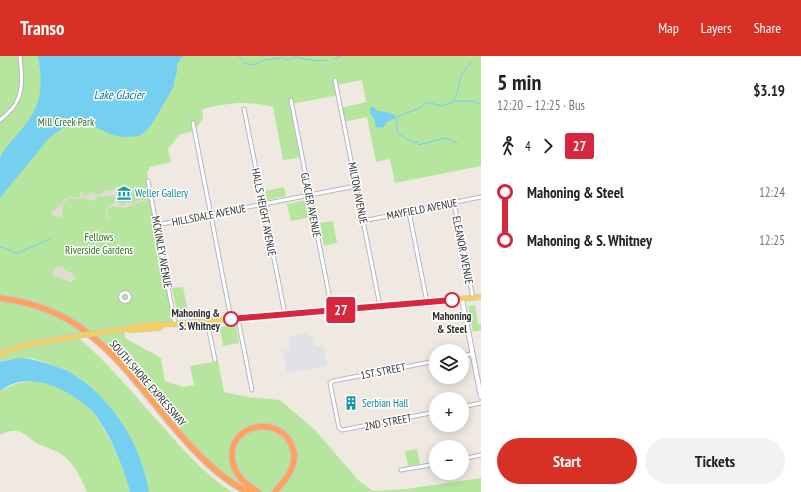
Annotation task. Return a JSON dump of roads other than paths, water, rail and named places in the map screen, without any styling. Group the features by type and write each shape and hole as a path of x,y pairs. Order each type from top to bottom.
{"highway":[{"name":"SOUTH SHORE EXPRESSWAY","path":"0,298 31,304 61,317 90,334 112,355 203,460 222,476 248,492"},
{"path":"258,492 243,481 237,474 233,464 232,454 234,444 241,434 254,427 263,426 276,428 284,434 291,442 294,452 294,461 290,473 274,492"}],"main road":[{"path":"0,354 19,347 40,342 128,329 138,326 238,319 481,297"}],"street":[{"path":"0,120 15,106 19,96 21,81 20,56"},
{"name":"MILTON AVENUE","path":"335,80 380,306"},
{"name":"GLACIER AVENUE","path":"291,100 332,310"},
{"name":"HALLS HEIGHT AVENUE","path":"244,109 285,314"},
{"path":"193,123 231,319"},
{"name":"MCKINLEY AVENUE","path":"148,181 175,324"},
{"name":"HILLSDALE AVENUE","path":"156,225 356,186"},
{"name":"MAYFIELD AVENUE","path":"363,221 481,197"},
{"name":"ELEANOR AVENUE","path":"454,203 473,298"},
{"path":"409,212 427,302"},
{"path":"462,299 481,397"},
{"path":"238,319 252,390"},
{"path":"207,321 215,360"},
{"name":"1ST STREET","path":"340,429 330,382 429,362"},
{"path":"469,406 481,403"},
{"name":"2ND STREET","path":"340,429 345,430 429,413"},
{"path":"469,458 481,455"},
{"path":"401,470 429,465"}],"water":[{"name":"Lake Glacier","path":"38,56 185,56 181,58 177,64 177,72 171,91 152,124 145,132 139,136 125,137 113,135 90,125 79,125 63,128 49,138 0,198 0,158 31,117 39,99 41,80"},
{"path":"374,107 377,111 395,115 395,118 387,122 384,127 377,128 375,125 375,120 370,113 370,108"},
{"path":"18,358 38,361 68,371 87,384 101,397 113,410 132,441 140,458 149,492 130,492 120,461 105,429 92,411 73,396 53,386 31,381 10,385 0,391 0,362"}],"waterway":[{"path":"239,56 244,63 252,65 265,60 282,58 288,60 295,57 317,61 327,60"},
{"path":"334,59 342,56"},
{"path":"453,102 458,91 461,76 472,62"},
{"path":"396,117 418,109 426,103 442,106 456,101 472,101 481,104"},
{"path":"395,118 398,120 396,123 398,133 410,141 418,142 418,145 446,138 459,145"},
{"path":"0,247 18,253 50,239"}],"place":[{"name":"Weller Gallery","path":"124,193"},
{"name":"Mahoning & Steel","path":"452,300"},
{"name":"Mahoning & S. Whitney","path":"231,319"},
{"name":"Serbian Hall","path":"351,403"}],"park label":[{"name":"Mill Creek Park","path":"66,122"},
{"name":"Fellows Riverside Gardens","path":"99,243"}]}
